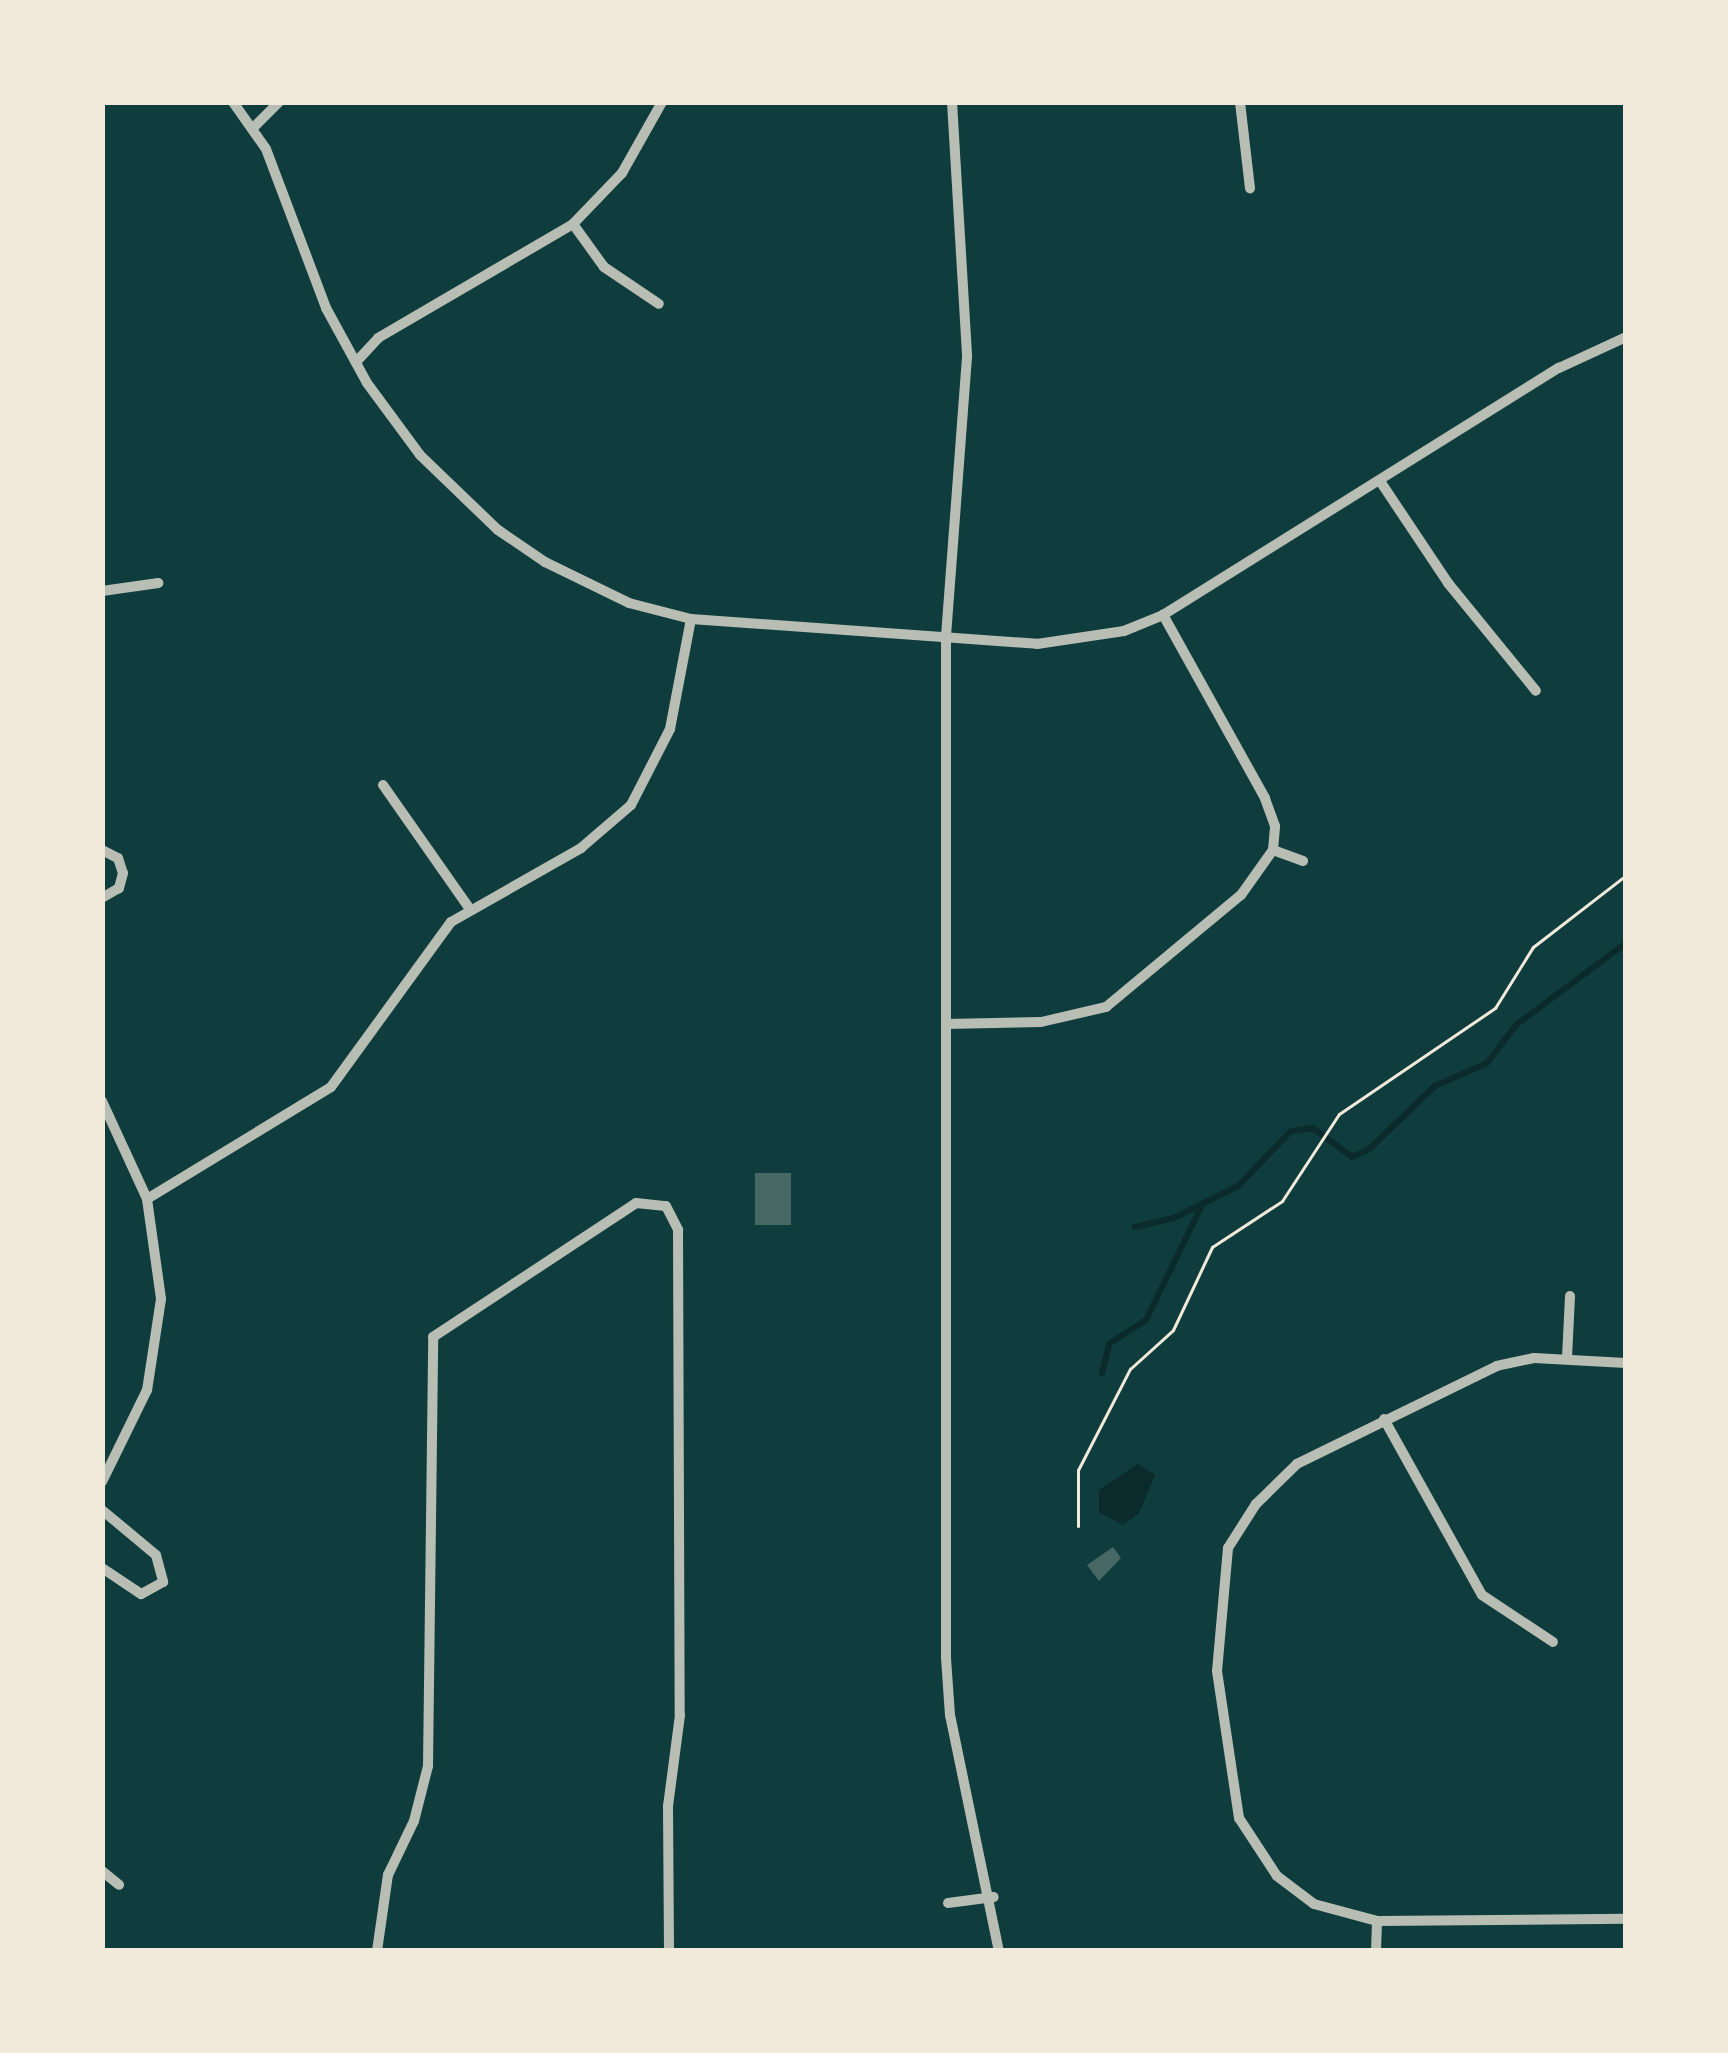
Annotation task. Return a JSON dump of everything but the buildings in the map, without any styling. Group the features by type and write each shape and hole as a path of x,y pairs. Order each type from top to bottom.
{"street":[{"path":"233,102 254,127 318,290 356,362 420,455 498,530 585,584 691,619 946,637 1077,640 1163,615 1559,368 1626,337"},
{"path":"254,127 279,102"},
{"path":"356,362 378,338 573,224 622,173 662,102"},
{"path":"952,102 968,357 946,637 946,1658 959,1763 994,1897 999,1951"},
{"path":"1240,102 1250,188"},
{"path":"573,224 604,267 659,304"},
{"path":"1380,481 1448,583 1536,691"},
{"path":"102,591 158,583"},
{"path":"946,1024 1040,1022 1106,1007 1241,895 1273,850 1275,826 1264,798 1163,615"},
{"path":"147,1199 332,1087 421,955 469,908 581,848 631,805 670,730 691,619"},
{"path":"383,785 469,908"},
{"path":"102,850 118,858 123,873 119,888 102,898"},
{"path":"1273,850 1303,861"},
{"path":"102,1101 147,1199 159,1254 159,1338 131,1430 102,1481"},
{"path":"377,1951 388,1875 414,1821 428,1766 433,1337 637,1204 666,1206 678,1230 680,1715 668,1805 669,1951"},
{"path":"1567,1358 1570,1296"},
{"path":"1626,1363 1567,1358 1497,1366 1298,1464 1256,1504 1228,1548 1217,1672 1232,1796 1252,1842 1277,1876 1314,1904 1377,1921 1626,1919"},
{"path":"1384,1419 1482,1595 1553,1642"},
{"path":"102,1510 156,1555 163,1582 141,1594 102,1568"},
{"path":"102,1871 119,1885"},
{"path":"949,1903 994,1897"},
{"path":"1376,1951 1377,1921"}],"path":[{"path":"1078,1526 1078,1471 1130,1369 1172,1330 1212,1247 1282,1202 1329,1129 1407,1064 1495,1008 1533,947 1626,875"}],"water":[{"path":"1138,1464 1155,1475 1139,1513 1123,1525 1099,1512 1099,1490"}],"waterway":[{"path":"1135,1227 1174,1218 1238,1186 1291,1131 1313,1128 1352,1157 1368,1150 1435,1086 1487,1063 1516,1025 1626,943"},
{"path":"1102,1373 1109,1344 1146,1320 1201,1207"}]}
